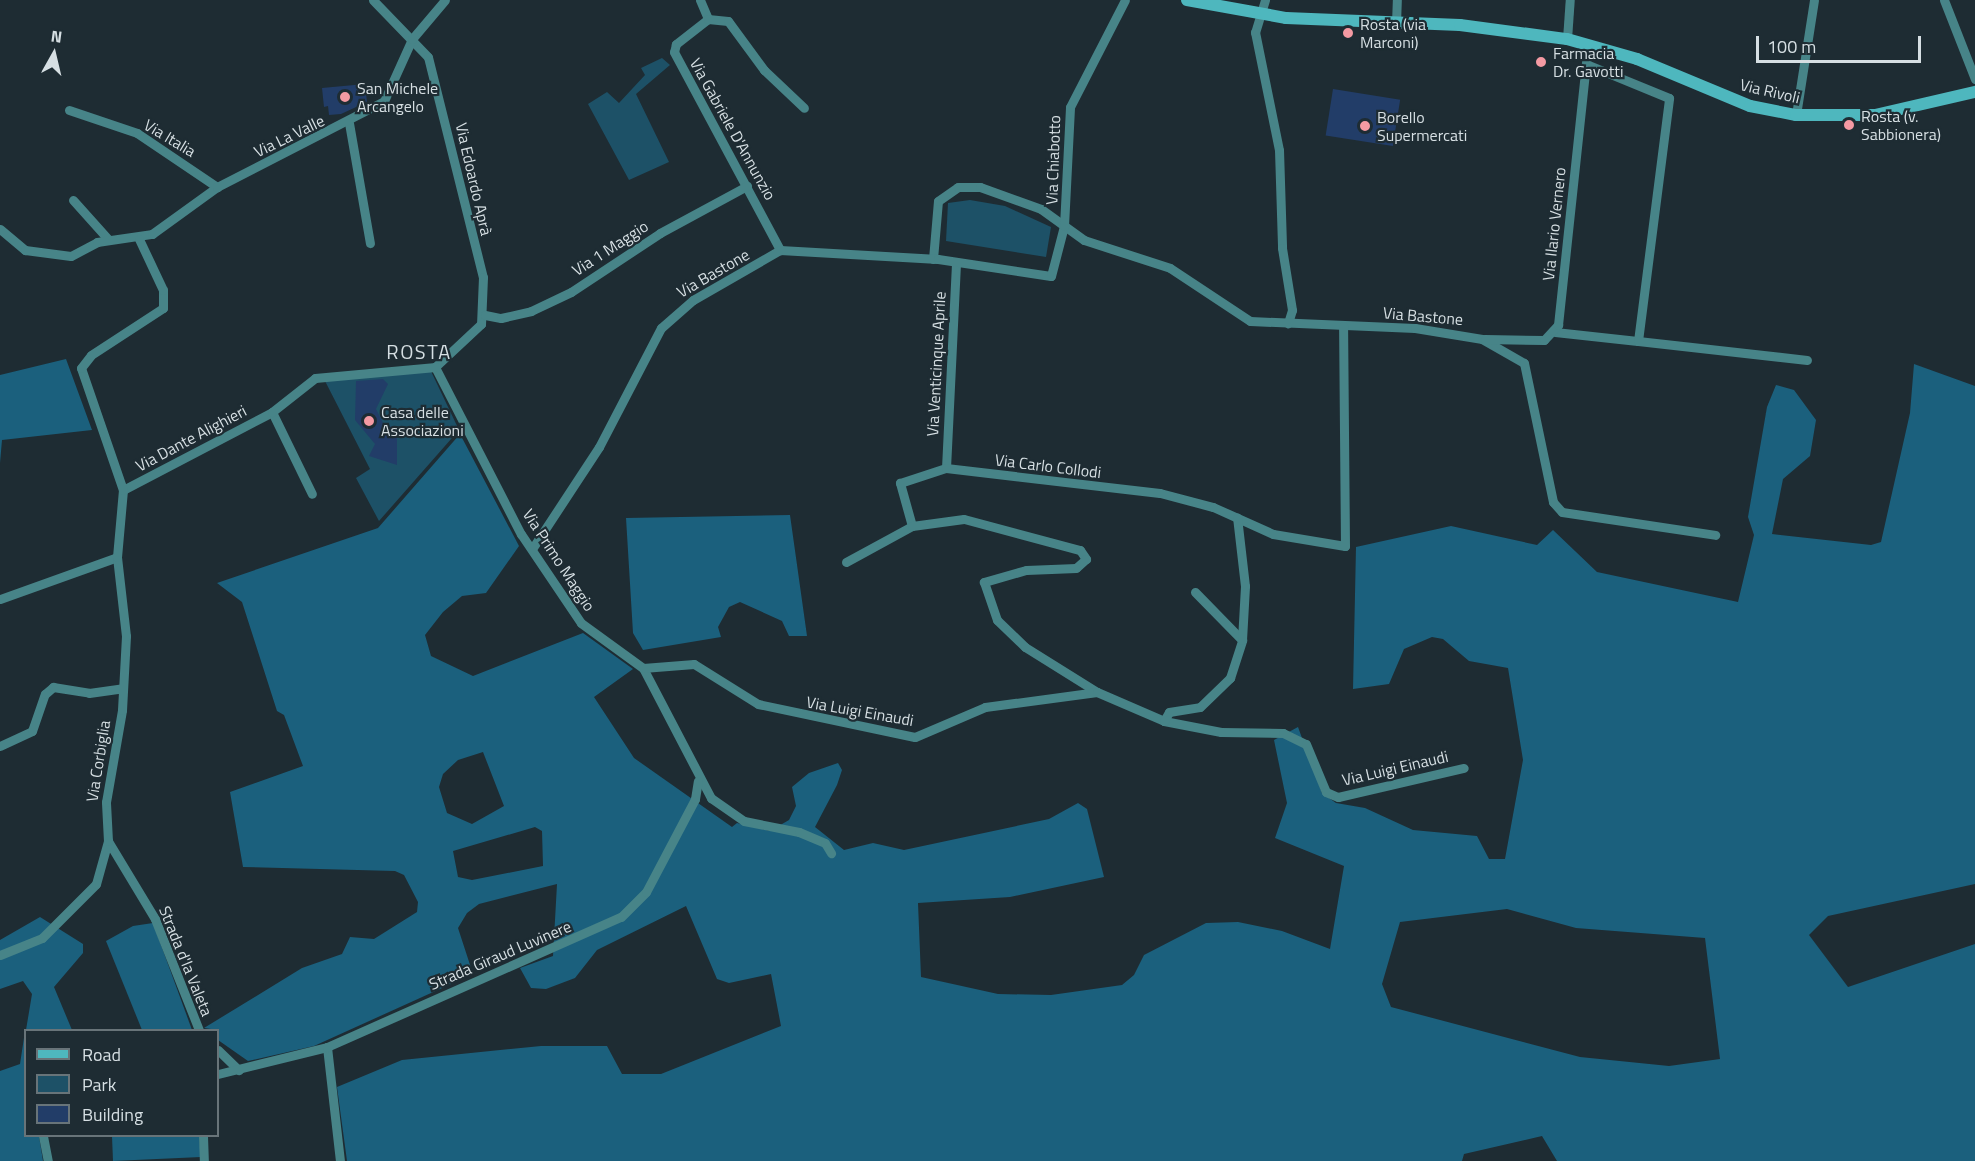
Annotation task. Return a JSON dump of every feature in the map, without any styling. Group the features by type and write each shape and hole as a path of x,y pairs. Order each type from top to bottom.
{"street":[{"name":"Via Edoardo Aprà","path":"373,0 412,39 436,77 483,277 485,315"},
{"path":"349,123 391,92 412,39 445,0"},
{"path":"700,0 707,16 728,21 764,70 804,108"},
{"name":"Via Chiabotto","path":"1064,226 1070,107 1125,0"},
{"name":"Via Rivoli","path":"1187,0 1260,15 1567,39 1588,44 1721,96 1796,115 1875,115 1975,92"},
{"path":"1265,0 1255,32 1279,150 1282,248 1292,310 1288,323"},
{"path":"1396,24 1397,0"},
{"path":"1567,39 1570,0"},
{"path":"1796,115 1814,0"},
{"path":"1944,0 1975,79"},
{"name":"Via Gabriele D'Annunzio","path":"707,16 676,45 674,52 780,250"},
{"name":"Via Ilario Vernero","path":"1555,332 1588,44"},
{"path":"1586,64 1669,98 1638,341"},
{"name":"Via Italia","path":"69,110 137,133 217,187"},
{"name":"Via La Valle","path":"139,239 217,187 349,123 370,243"},
{"name":"Via 1 Maggio","path":"485,315 501,318 531,311 571,292 660,233 747,186"},
{"name":"Via Bastone","path":"933,259 938,201 957,187 1008,195 1064,226 1084,240 1170,268 1235,315 1266,325 1288,323 1439,330 1482,339 1524,363 1553,502 1562,512 1715,535"},
{"path":"73,200 108,239"},
{"path":"780,250 933,259 1047,277 1055,270 1064,226"},
{"path":"0,229 25,250 71,256 108,239 139,239"},
{"name":"Via Corbiglia","path":"0,955 42,938 96,884 108,841 106,802 123,688 125,612 117,557 123,490 81,368 91,355 164,308 163,290 139,239"},
{"name":"Via Bastone","path":"532,549 599,447 661,328 693,300 780,250"},
{"name":"Via Venticinque Aprile","path":"946,468 956,262"},
{"path":"435,367 473,334 485,315"},
{"name":"Via Carlo Collodi","path":"912,526 900,483 946,468 1160,493 1237,517 1273,534 1345,546 1343,326"},
{"path":"1482,339 1535,342 1555,332 1807,360"},
{"name":"Via Dante Alighieri","path":"123,490 272,412 315,378 330,373 435,367"},
{"name":"Via Primo Maggio","path":"435,367 532,549 580,623 643,668 698,781"},
{"name":"Via Dante Alighieri","path":"272,412 312,494"},
{"path":"1164,721 1169,712 1200,707 1230,678 1242,640 1245,586 1237,517"},
{"path":"846,562 912,526 964,519 993,523 1080,550 1086,559 1076,568 1026,570 984,582 997,620 1024,647 1097,692"},
{"path":"0,599 117,557"},
{"path":"1195,592 1242,640"},
{"name":"Via Luigi Einaudi","path":"643,668 694,664 758,704 915,738 985,707 1097,692 1164,721 1221,732 1283,733 1306,744 1326,792 1338,797 1464,768"},
{"path":"0,746 33,731 45,694 53,687 89,693 123,688"},
{"path":"698,781 744,821 799,832 825,843 831,853"},
{"name":"Strada Giraud Luvinere","path":"219,1074 327,1047 621,917 646,892 695,799 698,781"},
{"name":"Strada d'la Valeta","path":"108,841 155,919 199,1029"},
{"path":"327,1047 340,1161"},
{"path":"219,1051 240,1070"},
{"path":"43,1137 48,1161"},
{"path":"203,1137 204,1161"}],"green space":[{"path":"662,58 670,65 636,94 669,162 629,180 588,104 607,92 619,103 645,75 641,68"},
{"path":"970,200 1005,206 1051,227 1046,257 946,241 948,203"},
{"path":"429,367 459,430 379,521 356,478 370,469 325,381"}],"shaded area":[{"path":"66,359 92,430 2,440 0,463 0,375"},
{"path":"1914,364 1975,386 1975,884 1828,916 1809,935 1848,987 1975,944 1975,1161 1557,1161 1542,1136 1464,1154 1462,1161 347,1161 337,1087 402,1060 541,1046 607,1046 622,1074 661,1074 781,1026 771,974 729,983 717,979 686,906 597,950 575,978 546,989 531,988 520,968 553,956 557,884 479,904 467,913 458,928 473,974 314,1046 248,1061 219,1041 219,1029 204,1028 302,968 342,954 350,937 374,939 417,912 418,902 404,875 395,871 243,867 230,792 303,766 284,715 277,711 242,602 217,583 378,528 460,434 519,546 486,593 462,596 443,612 425,635 431,656 473,676 583,633 633,669 594,697 634,758 732,827 737,823 770,831 789,820 796,806 792,787 809,773 838,763 842,770 837,785 815,827 844,850 873,843 904,850 1049,819 1078,803 1087,809 1104,877 1010,897 918,903 921,977 998,994 1051,995 1122,985 1134,975 1144,955 1206,923 1238,922 1282,931 1330,949 1344,866 1275,838 1287,803 1274,740 1298,727 1322,793 1336,803 1365,808 1413,830 1477,836 1489,859 1505,859 1523,760 1508,668 1469,661 1443,639 1432,637 1404,649 1389,684 1353,689 1356,547 1451,526 1537,545 1553,530 1597,572 1738,602 1754,535 1748,517 1767,407 1776,385 1794,390 1816,420 1810,456 1783,479 1772,534 1871,545 1881,542 1910,413","holes":["483,752 504,806 472,824 447,813 439,787 443,774 458,760","535,827 542,831 543,866 472,880 458,877 453,851","1507,909 1576,928 1705,938 1720,1059 1669,1066 1580,1057 1391,1007 1382,984 1400,922"]},
{"path":"790,515 807,636 789,636 782,621 740,602 729,607 718,627 721,637 643,650 633,633 626,518"},
{"path":"40,917 83,944 83,953 54,987 72,1029 26,1029 32,994 23,981 0,989 0,940"},
{"path":"153,923 192,1029 142,1029 106,941 133,926"},
{"path":"24,1038 24,1137 39,1137 43,1161 0,1161 0,1071 20,1064"},
{"path":"112,1137 199,1137 201,1157 113,1161"}],"building":[{"name":"San Michele Arcangelo","path":"365,84 367,102 341,114 329,115 328,106 324,107 322,88"},
{"name":"Borello Supermercati","path":"1333,89 1400,100 1393,146 1326,135"},
{"name":"Casa delle Associazioni","path":"383,379 388,384 376,409 383,423 397,429 397,465 369,456 375,444 355,420 356,381"}],"place":[{"name":"Rosta (via Marconi)","path":"1348,33"},
{"name":"Farmacia Dr. Gavotti","path":"1541,62"},
{"name":"San Michele Arcangelo","path":"345,97"},
{"name":"Rosta (v. Sabbionera)","path":"1849,125"},
{"name":"Borello Supermercati","path":"1365,126"},
{"name":"Casa delle Associazioni","path":"369,421"}],"district":[{"name":"ROSTA","path":"419,351"}]}
